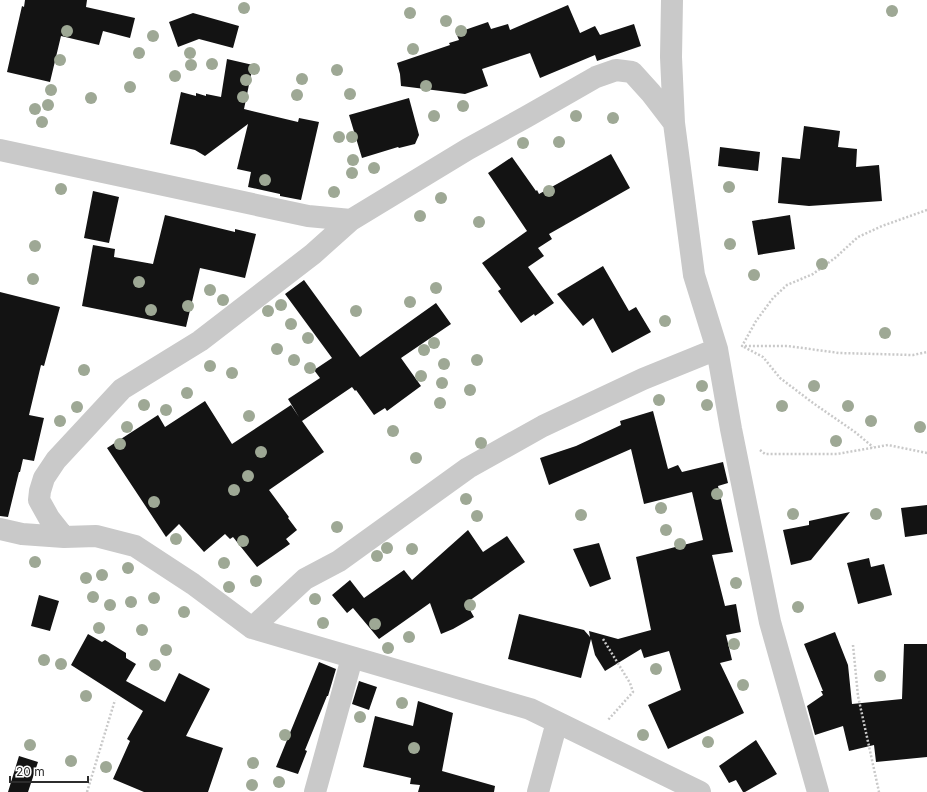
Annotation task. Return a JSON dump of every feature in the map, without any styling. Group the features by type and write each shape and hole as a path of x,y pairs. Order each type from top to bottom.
{"street":[{"path":"672,0 671,57 674,123 694,275 717,349 731,429 770,622 818,792"},
{"path":"64,537 49,518 39,500 44,478 56,460 122,389 200,341 313,254 351,220 468,149 596,77 616,70 632,72 674,123"},
{"path":"0,150 308,216 351,220"},
{"path":"252,628 305,579 339,561 468,468 543,426 643,380 717,349"},
{"path":"0,529 22,534 64,537 96,536 135,546 193,584 252,628 530,709 700,792"},
{"path":"315,792 352,658"},
{"path":"538,792 557,722"}],"path":[{"path":"742,346 756,321 773,298 787,285 813,274 835,258 858,237 882,226 927,210"},
{"path":"742,346 764,357 780,378 812,403 855,432 873,448"},
{"path":"717,349 742,346 788,346 839,353 913,355 927,352"},
{"path":"731,429 765,454 837,454 888,445 927,453"},
{"path":"591,738 633,692 630,683 603,639"},
{"path":"853,645 858,696 879,792"},
{"path":"86,792 115,700"}],"building":[{"path":"25,0 87,0 86,7 135,18 130,38 103,31 99,45 61,36 50,82 7,72 22,6 24,7"},
{"path":"568,5 580,33 595,26 600,35 634,24 641,46 597,61 595,55 540,78 530,53 482,69 488,86 465,94 401,86 397,63 450,45 449,43 459,40 456,33 488,22 491,29 508,24 510,30"},
{"path":"193,13 239,26 233,48 199,39 178,47 169,22"},
{"path":"227,59 253,65 244,109 298,122 299,118 319,122 301,200 248,187 251,172 237,169 248,124 205,156 195,150 170,144 181,92 196,96 196,93 206,96 206,94 221,97"},
{"path":"409,98 419,135 415,144 398,147 362,158 349,115"},
{"path":"804,126 840,131 838,147 857,149 856,167 879,165 882,201 809,206 778,203 782,157 800,159"},
{"path":"720,147 760,152 758,171 718,166"},
{"path":"611,154 630,188 549,234 552,239 538,248 544,256 528,267 554,303 535,316 534,314 521,323 498,291 501,289 482,263 527,231 488,173 512,157 539,194"},
{"path":"93,191 119,197 109,243 84,238"},
{"path":"165,215 235,232 235,229 256,234 245,278 200,268 186,327 82,306 93,245 115,249 114,257 153,264"},
{"path":"790,215 795,249 758,255 752,221"},
{"path":"603,266 629,311 636,307 651,332 612,353 593,318 583,326 557,294"},
{"path":"304,280 360,357 436,303 451,324 401,358 421,386 387,411 385,408 374,415 356,390 355,391 352,387 302,421 324,452 269,490 297,530 286,539 290,544 257,567 233,537 230,539 225,534 204,552 179,524 166,537 107,448 158,415 165,427 205,401 232,444 291,405 299,417 288,399 320,378 314,370 332,358 285,294"},
{"path":"0,292 60,307 44,366 41,365 29,415 44,418 34,461 23,459 8,517 0,516"},
{"path":"653,411 668,469 678,465 682,472 723,462 728,483 718,486 733,552 712,555 725,606 736,604 741,632 726,635 732,660 720,663 744,713 668,749 648,705 681,690 669,651 644,658 641,649 605,671 595,655 591,639 581,678 508,659 519,614 584,630 590,637 589,631 618,639 651,630 636,557 703,540 692,492 644,504 631,449 549,485 540,458 576,446 621,425 620,421"},
{"path":"927,505 927,534 905,537 901,508"},
{"path":"850,512 811,560 791,565 783,530 809,525 809,521"},
{"path":"468,530 483,552 507,536 525,562 466,603 474,617 453,629 441,634 430,603 379,639 353,608 347,613 332,595 350,580 364,598 404,570 412,580"},
{"path":"599,543 611,579 590,587 573,549"},
{"path":"869,558 871,567 884,564 892,595 858,604 847,563"},
{"path":"39,595 59,601 50,631 31,626"},
{"path":"835,632 848,665 852,704 902,699 904,644 927,644 927,757 876,762 874,745 849,751 843,726 815,735 807,706 823,695 821,691 823,691 804,644"},
{"path":"88,634 102,642 105,640 126,653 126,658 136,664 126,681 165,702 179,673 210,689 186,736 223,748 208,792 144,792 113,779 130,741 127,739 143,711 71,665"},
{"path":"319,662 336,669 328,696 305,750 307,751 298,774 276,767"},
{"path":"359,681 377,687 369,710 352,704"},
{"path":"418,701 453,713 442,771 495,786 494,792 418,792 420,785 410,784 411,778 363,767 375,716 413,726"},
{"path":"756,740 777,774 743,792 736,780 729,783 719,766"},
{"path":"19,756 38,762 28,792 8,792"}]}
